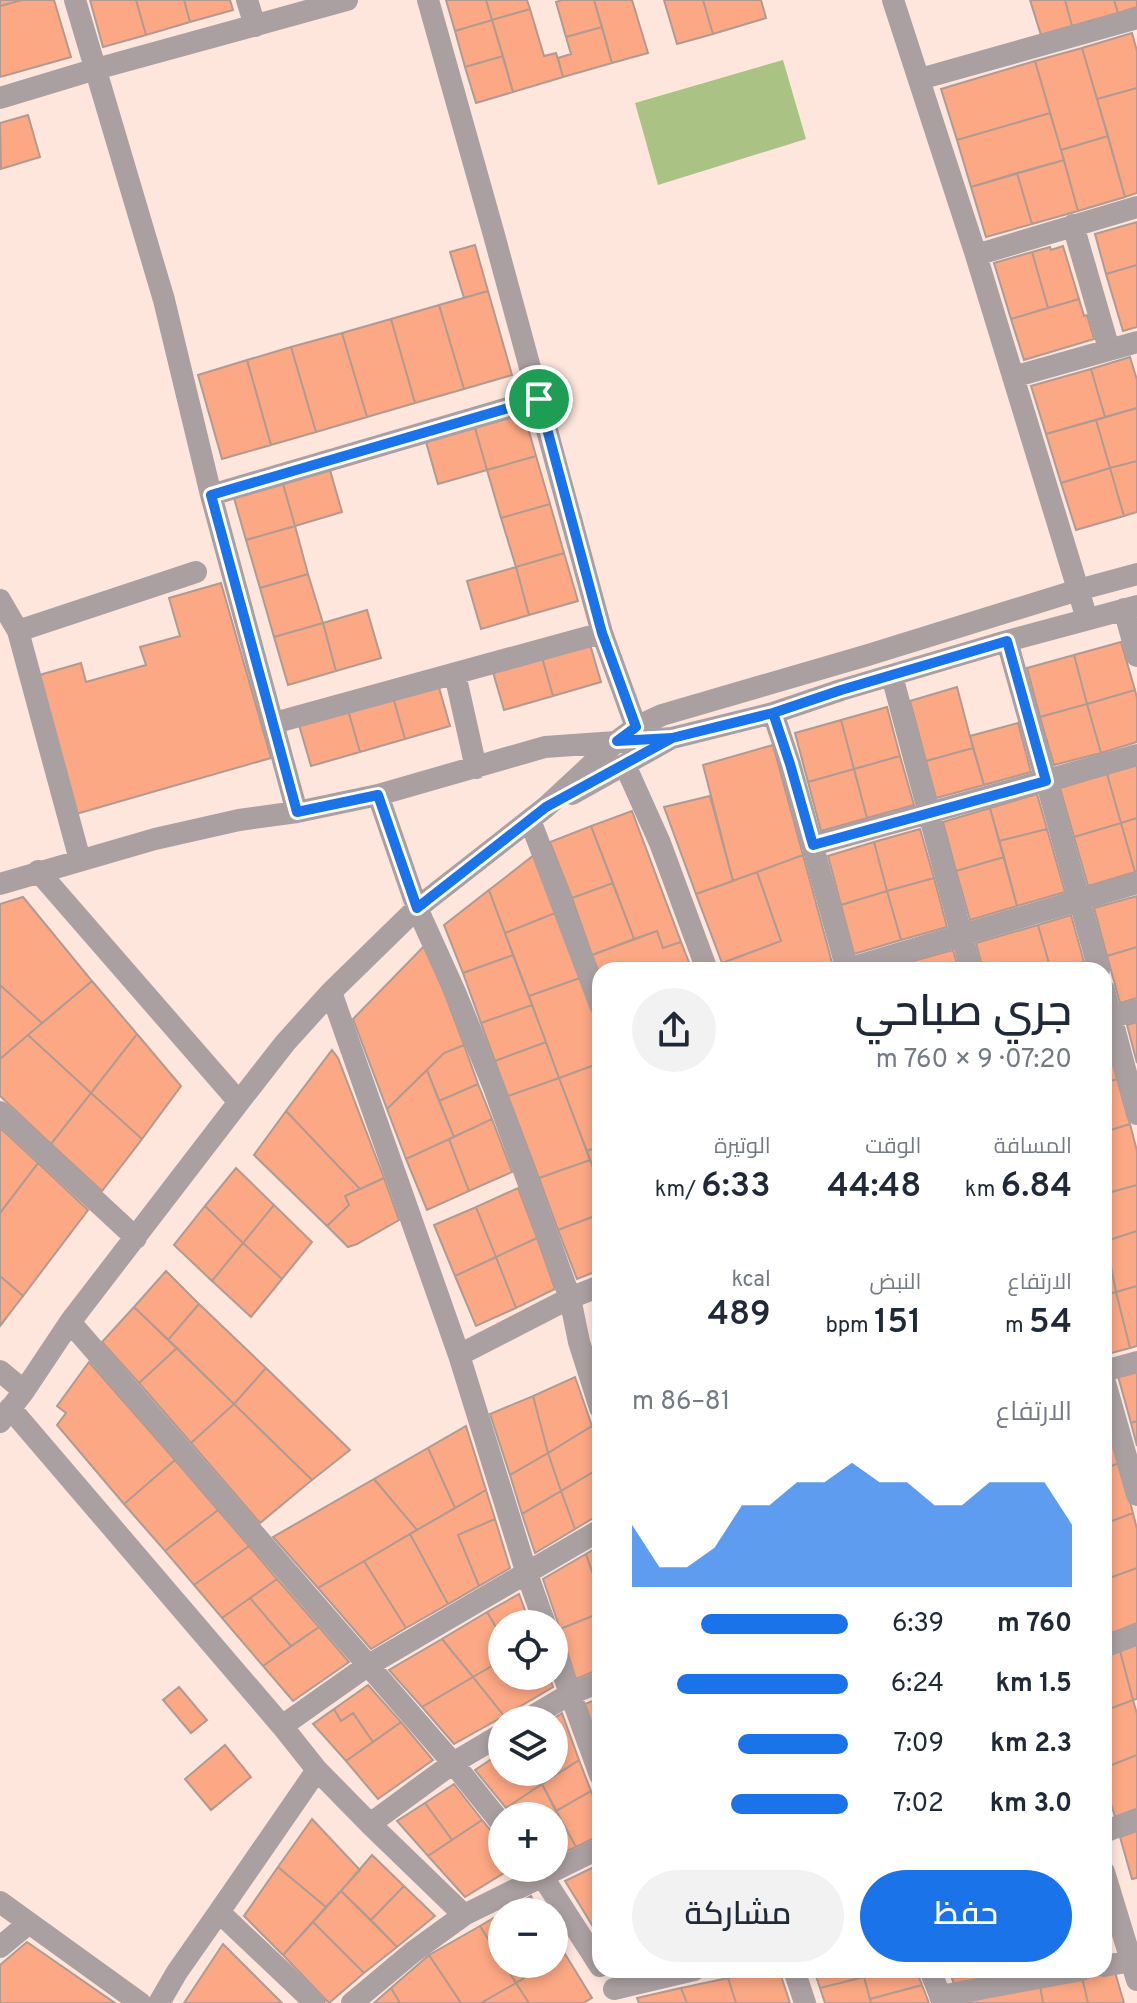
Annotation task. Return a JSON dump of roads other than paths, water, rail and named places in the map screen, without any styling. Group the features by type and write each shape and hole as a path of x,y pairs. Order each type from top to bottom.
{"street":[{"path":"75,0 164,300 211,495 297,812"},
{"path":"247,0 255,26"},
{"path":"0,98 347,0"},
{"path":"428,0 602,633 636,727"},
{"path":"893,0 976,255 1087,619"},
{"path":"920,79 1137,18"},
{"path":"976,255 1137,207"},
{"path":"1073,225 1109,349"},
{"path":"1013,377 1137,342"},
{"path":"211,495 539,399"},
{"path":"18,631 196,572"},
{"path":"11,1407 70,1322 239,1102 285,1043 331,992 417,908 538,814 617,741 636,727 662,715 1137,574"},
{"path":"0,600 18,631 80,860"},
{"path":"0,884 183,832 378,795 545,747 672,738 773,713 1007,641 1131,608 1137,656"},
{"path":"274,723 602,633"},
{"path":"1007,641 1097,962"},
{"path":"455,674 476,768"},
{"path":"892,676 969,962"},
{"path":"773,713 845,962"},
{"path":"538,814 672,738"},
{"path":"813,845 1137,755"},
{"path":"625,765 660,843 704,962"},
{"path":"378,795 417,908 493,1085 570,1298 592,1383"},
{"path":"538,814 592,980"},
{"path":"38,871 239,1102"},
{"path":"871,962 1137,883"},
{"path":"331,992 459,1355 540,1610"},
{"path":"1112,1018 1137,1010"},
{"path":"1112,1032 1137,1114"},
{"path":"0,1112 136,1238"},
{"path":"459,1355 592,1289"},
{"path":"70,1322 488,1807"},
{"path":"1112,1369 1137,1362"},
{"path":"0,1371 11,1407 317,1770 464,1915"},
{"path":"1112,1407 1137,1495"},
{"path":"282,1726 367,1666 592,1535"},
{"path":"1112,1644 1137,1634"},
{"path":"550,1706 592,1685"},
{"path":"568,1688 592,1753"},
{"path":"370,1824 453,1763 488,1742"},
{"path":"159,2003 177,1972 317,1770"},
{"path":"1112,1829 1137,1819"},
{"path":"568,1860 592,1851"},
{"path":"352,2003 413,1952 464,1915 521,1882"},
{"path":"547,1882 592,1957"},
{"path":"1112,1898 1134,1971 1112,1967"},
{"path":"0,1902 140,2003"},
{"path":"219,1912 315,2003"},
{"path":"0,1947 29,1923"},
{"path":"611,1988 648,1978"},
{"path":"797,1978 805,2003"},
{"path":"933,1978 941,2000 1044,1978"}]}
